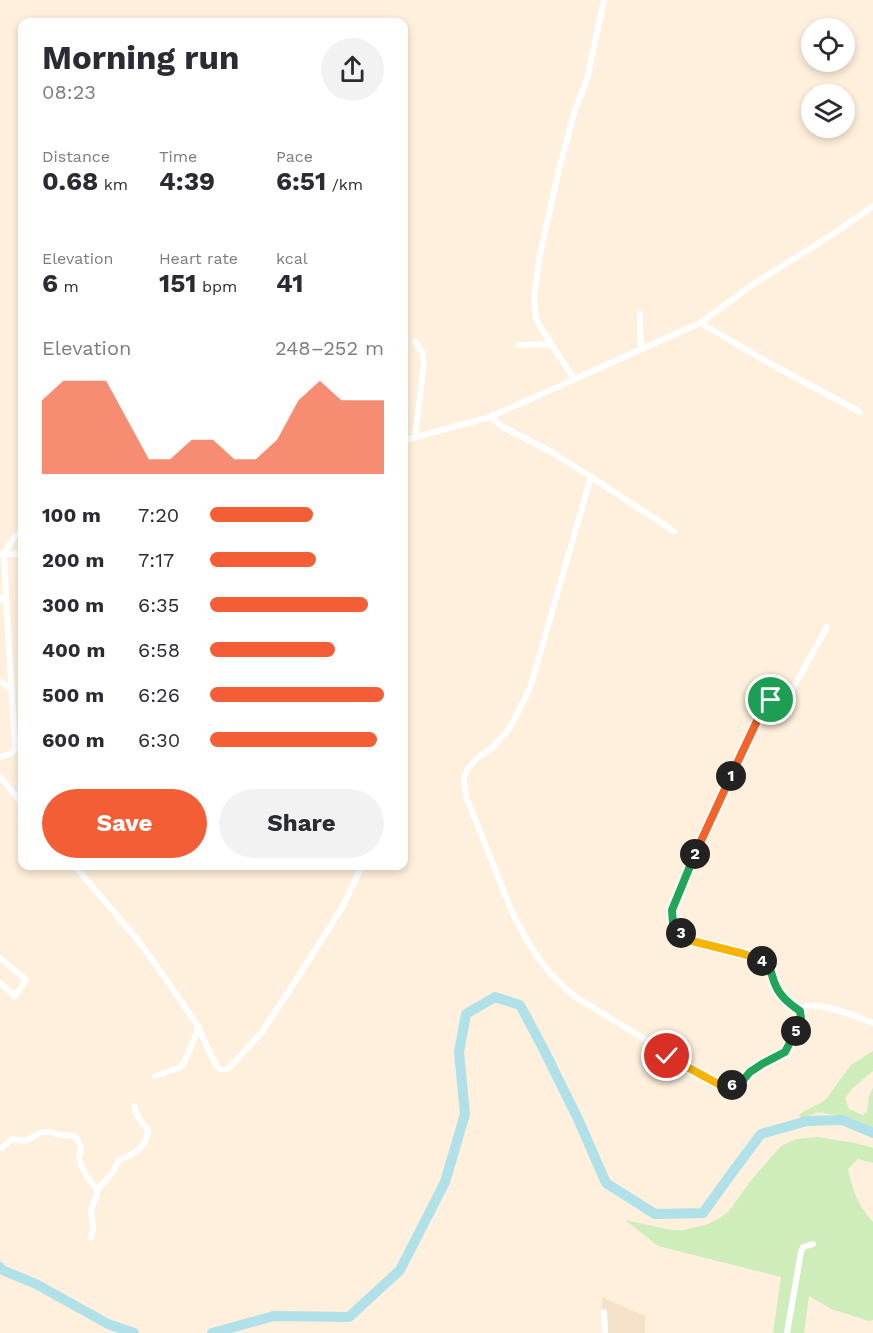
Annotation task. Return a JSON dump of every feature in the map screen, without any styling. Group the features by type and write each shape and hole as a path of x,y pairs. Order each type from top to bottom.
{"street":[{"path":"574,379 541,328 534,308 538,267 560,165 586,79 604,0"},
{"path":"408,439 490,417 700,323 752,285 873,206"},
{"path":"640,313 641,349"},
{"path":"700,323 860,412"},
{"path":"415,341 422,352 424,362 415,438"},
{"path":"518,345 551,344"},
{"path":"490,417 501,426 550,451 674,531"},
{"path":"591,477 530,688 510,728 492,748 476,759 465,775 464,786 512,912 539,959 550,973 574,996 646,1040 667,1056 726,1087 738,1084 762,1064 785,1052 797,1030 801,1018 800,1011 777,989 767,964 744,954 692,941 673,924 672,910 707,828 766,702 771,700 783,702 787,699 827,627"},
{"path":"0,756 12,753 15,748 2,554 18,535"},
{"path":"2,554 18,554"},
{"path":"0,600 6,595"},
{"path":"0,681 11,689"},
{"path":"0,777 18,798"},
{"path":"78,870 129,930 165,978 199,1027 216,1063 223,1070 229,1068 262,1032 342,908 360,870"},
{"path":"0,958 26,980"},
{"path":"0,983 15,996 31,973"},
{"path":"800,1011 807,1006 818,1005 873,1023"},
{"path":"155,1076 178,1068 184,1063 199,1027"},
{"path":"91,1238 93,1229 91,1210 97,1190 113,1172 119,1160 132,1156 147,1138 148,1131 138,1117 134,1106"},
{"path":"0,1148 12,1139 25,1141 42,1132 75,1136 80,1145 81,1165 97,1190"},
{"path":"787,1333 801,1252 803,1247 813,1244"},
{"path":"604,1312 605,1333"}],"shaded area":[{"path":"602,1297 645,1316 645,1333 602,1333"}],"green space":[{"path":"873,1051 873,1071 845,1098 849,1109 863,1115 867,1112 873,1088 873,1129 840,1116 819,1112 801,1119 799,1115 826,1099 851,1065"},
{"path":"818,1137 873,1148 873,1163 858,1159 848,1169 856,1197 873,1222 873,1320 869,1321 831,1309 809,1296 804,1333 773,1333 781,1277 658,1246 625,1220 672,1230 684,1230 708,1224 728,1212 752,1179 781,1146 797,1139"}],"waterway":[{"path":"212,1333 274,1316 349,1317 400,1270 445,1182 465,1114 459,1052 466,1014 495,997 520,1005 578,1119 606,1183 655,1214 703,1213 761,1134 807,1121 842,1120 873,1133"},
{"path":"0,1267 108,1324 134,1333"}],"route":[{"path":"667,1056 722,1086 738,1084 750,1072 785,1052 801,1018 800,1011 777,989 767,964 744,954 692,941 679,931 671,917 707,828 766,702 771,700"}]}
